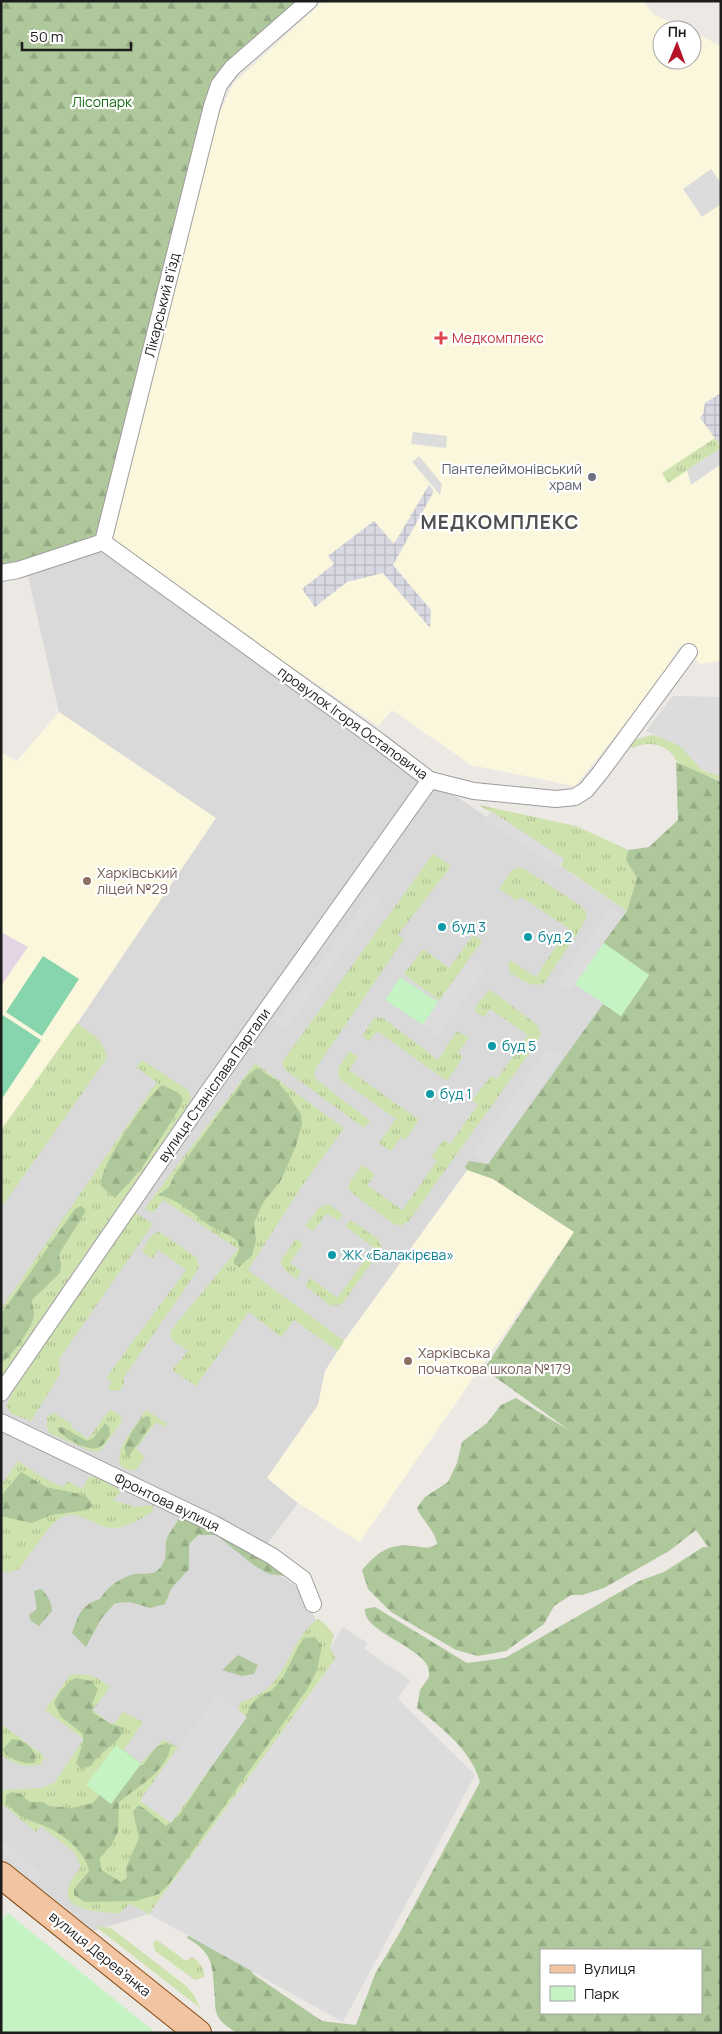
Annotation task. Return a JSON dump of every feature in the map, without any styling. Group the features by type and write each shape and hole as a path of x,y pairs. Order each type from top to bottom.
{"main road":[{"name":"вулиця Дерев’янка","path":"1,1875 198,2033"}],"street":[{"name":"Лікарський в'їзд","path":"103,542 209,116 219,85 232,68 310,1"},
{"path":"1,573 18,570 103,542"},
{"name":"провулок Ігоря Остаповича","path":"103,542 391,749 430,780 474,791 556,799 575,798 586,790 600,773 689,652"},
{"name":"вулиця Станіслава Партали","path":"1,1393 202,1100 430,780"},
{"name":"Фронтова вулиця","path":"1,1422 214,1524 272,1556 303,1579 313,1604"}],"shaded area":[{"name":"Медкомплекс","path":"323,1 643,1 653,14 666,20 652,20 652,70 702,70 702,37 721,46 721,661 700,664 680,646 654,688 575,786 471,765 392,710 378,726 111,543 210,133 234,83"},
{"path":"711,169 721,183 721,204 702,217 683,189"},
{"path":"721,393 721,446 700,418 703,414 705,403"},
{"path":"413,432 447,436 446,448 411,444"},
{"path":"721,448 721,464 691,485 687,470"},
{"path":"419,456 442,484 440,495 412,462"},
{"path":"429,485 434,491 393,565 431,610 430,628 383,573 347,582 315,607 302,589 334,564 328,556 374,521 394,544"},
{"path":"103,549 419,782 457,797 627,911 575,984 615,1012 493,1179 471,1165 344,1341 325,1371 318,1405 267,1478 298,1503 256,1559 299,1588 336,1658 149,1914 83,1934 1,1867 1,1136 215,818 59,712 28,576"},
{"path":"673,696 721,697 721,776 702,770 680,746 646,731"},
{"name":"Харківський ліцей №29","path":"59,712 216,818 1,1136 1,986 28,947 1,932 1,753 17,761"},
{"path":"491,811 564,859 558,868 485,820"},
{"path":"371,894 380,901 284,1031 274,1024"},
{"path":"611,907 623,915 569,992 557,984"},
{"path":"1,932 28,947 1,986"},
{"path":"471,958 486,969 438,1036 423,1025"},
{"path":"548,1048 562,1057 488,1164 474,1154"},
{"name":"Харківська початкова школа №179","path":"471,1165 574,1232 360,1542 298,1503 267,1478 318,1405 325,1371 344,1341"},
{"path":"343,1627 367,1643 364,1649 410,1680 398,1699 475,1775 343,2022 149,1914 336,1658 330,1648"},
{"path":"217,1695 247,1717 171,1823 140,1801"},
{"path":"1,1840 43,1875 37,1882 1,1851"}],"green space":[{"name":"Лісопарк","path":"1,1 307,1 217,88 96,535 1,567"},
{"path":"715,438 721,448 668,483 662,473"},
{"path":"652,735 668,739 680,746 702,770 721,776 721,781 681,764 661,746 652,744 633,748 629,746 633,740"},
{"path":"676,762 721,782 721,2030 719,2033 237,2033 224,2024 218,2016 211,1963 203,1950 187,1938 190,1932 249,1966 253,1974 322,2021 356,2025 375,1974 400,1932 480,1782 476,1770 463,1750 446,1732 417,1708 420,1690 429,1677 427,1665 413,1651 372,1624 366,1617 365,1609 375,1607 467,1663 505,1658 639,1581 664,1572 703,1547 708,1547 696,1530 669,1551 604,1588 582,1595 571,1595 554,1606 544,1624 506,1651 478,1656 456,1650 391,1612 368,1589 362,1570 384,1550 405,1545 428,1548 437,1544 434,1534 417,1508 425,1497 448,1482 457,1463 462,1442 487,1423 501,1405 516,1398 570,1431 484,1369 574,1232 493,1179 467,1170 465,1167 469,1161 488,1164 603,1004 621,1016 649,975 603,943 627,911 637,878 626,860 628,850 649,847 678,820"},
{"path":"479,805 576,826 628,850 626,860 637,878 627,911 561,866 564,859"},
{"path":"433,854 451,866 398,935 404,939 316,1068 314,1075 317,1080 370,1121 364,1128 285,1070 282,1062"},
{"path":"523,868 581,906 586,912 586,918 582,926 544,983 539,985 530,984 510,973 508,964 510,960 536,977 568,928 521,897 517,901 499,889 512,870"},
{"path":"473,935 482,941 439,1000 404,974 423,949 449,968"},
{"path":"604,943 649,975 621,1016 575,984"},
{"path":"43,956 79,979 42,1036 6,1012"},
{"path":"400,977 438,1002 423,1025 385,1000"},
{"path":"488,991 492,991 537,1025 541,1034 538,1041 408,1222 402,1225 395,1225 352,1193 348,1188 349,1183 362,1165 375,1174 367,1185 402,1210 437,1161 431,1157 444,1140 450,1144 478,1105 472,1100 491,1076 497,1079 528,1035 490,1009 484,1017 475,1012 476,1006"},
{"path":"1,1014 41,1040 1,1100"},
{"path":"374,1018 383,1018 438,1060 457,1031 469,1038 458,1053 463,1057 447,1081 377,1031 369,1041 362,1036"},
{"path":"77,1023 100,1042 107,1058 1,1208 1,1130"},
{"path":"350,1051 358,1057 349,1070 419,1120 405,1140 401,1137 391,1151 379,1143 396,1119 338,1076 339,1066"},
{"path":"142,1060 188,1090 191,1096 190,1102 1,1377 1,1309 157,1082 136,1067"},
{"path":"255,1063 344,1128 300,1189 248,1270 344,1341 338,1351 294,1320 281,1337 249,1312 196,1386 172,1370 188,1351 176,1343 170,1336 171,1330 238,1249 163,1200 153,1213 145,1208"},
{"path":"257,1068 277,1081 301,1114 302,1124 296,1146 281,1180 263,1203 254,1223 256,1240 252,1255 239,1267 234,1264 239,1248 237,1241 228,1234 212,1227 179,1203 158,1195 169,1187 175,1174 246,1077"},
{"path":"162,1085 177,1092 183,1098 181,1106 141,1169 115,1198 101,1186 102,1176 115,1149 135,1117"},
{"path":"328,1204 343,1214 338,1221 327,1213 313,1231 305,1226 319,1208"},
{"path":"81,1206 86,1210 59,1255 60,1273 32,1300 33,1320 15,1349 1,1363 1,1314 75,1209"},
{"path":"133,1211 153,1224 59,1359 60,1374 31,1421 12,1414 6,1406 14,1389"},
{"path":"351,1220 378,1239 382,1247 342,1304 331,1306 305,1286 311,1278 337,1298 374,1248 345,1226"},
{"path":"158,1231 197,1258 199,1268 124,1377 124,1384 120,1390 112,1391 108,1388 112,1382 106,1378 186,1270 159,1250 152,1259 142,1251 151,1236"},
{"path":"296,1239 303,1244 290,1263 301,1271 296,1279 285,1270 280,1262"},
{"path":"110,1409 121,1416 122,1421 102,1449 97,1452 51,1434 47,1428 47,1417 54,1413 72,1424 70,1426 88,1439"},
{"path":"146,1410 167,1424 165,1427 156,1422 136,1449 145,1457 136,1470 125,1468 120,1463 119,1455 129,1435"},
{"path":"147,1416 150,1417 151,1425 128,1457 124,1448 136,1425"},
{"path":"105,1423 109,1427 110,1434 106,1441 97,1448 87,1447 75,1442 59,1432 57,1428 62,1427 87,1441 94,1438"},
{"path":"18,1461 44,1478 63,1487 68,1481 82,1489 88,1478 94,1476 122,1491 113,1500 134,1507 153,1505 153,1511 133,1523 115,1528 104,1527 77,1515 65,1516 59,1519 46,1532 19,1569 10,1572 3,1571 1,1570 1,1485"},
{"path":"21,1472 46,1487 85,1495 93,1505 88,1510 51,1515 32,1523 1,1516 1,1496"},
{"path":"179,1518 206,1525 252,1549 286,1576 269,1574 255,1566 216,1535 198,1535 189,1544 189,1569 171,1589 165,1604 150,1608 130,1602 115,1603 101,1619 86,1647 72,1633 81,1612 88,1605 100,1599 119,1580 130,1575 157,1571 166,1556 167,1538"},
{"path":"41,1589 49,1599 52,1611 39,1626 31,1621 29,1615 37,1609 34,1591"},
{"path":"318,1619 334,1635 330,1648 336,1658 149,1914 130,1904 119,1914 85,1909 71,1901 68,1895 69,1886 81,1866 74,1852 41,1826 36,1832 1,1803 1,1790 41,1788 54,1783 84,1739 45,1710 70,1675 82,1674 92,1676 110,1687 93,1710 113,1725 123,1712 143,1722 124,1750 141,1763 163,1740 178,1747 140,1800 247,1717 238,1710 240,1703 262,1692 273,1683 304,1633"},
{"path":"315,1637 322,1646 317,1670 308,1688 169,1884 159,1894 136,1901 85,1902 74,1895 74,1889 89,1871 83,1857 60,1834 17,1813 6,1803 6,1795 12,1792 21,1794 29,1802 43,1802 49,1806 71,1808 93,1803 109,1784 131,1765 143,1765 156,1747 166,1743 171,1746 163,1764 157,1771 119,1802 118,1832 112,1844 100,1858 101,1870 121,1882 127,1878 126,1868 139,1838 133,1812 138,1805 166,1826 180,1814 254,1702 276,1686 304,1638"},
{"path":"238,1655 258,1665 254,1674 242,1676 222,1670"},
{"path":"75,1678 91,1681 98,1689 92,1704 93,1713 111,1724 125,1728 118,1739 91,1766 81,1769 76,1763 83,1743 83,1734 61,1717 54,1703 68,1683"},
{"path":"4,1726 43,1755 44,1759 41,1764 20,1765 1,1755 1,1728"},
{"path":"12,1739 17,1739 29,1746 34,1754 35,1763 17,1761 2,1750"},
{"path":"116,1745 141,1764 111,1804 86,1785"},
{"path":"8,1913 156,2033 1,2033 1,1921"},
{"path":"95,1926 111,1928 186,1986 194,1995 200,2008"},
{"path":"157,1940 186,1961 192,1957 195,1959 202,1968 204,1977 195,1980 155,1951 153,1943"}],"place":[{"name":"Медкомплекс","path":"441,338"},
{"name":"Пантелеймонівський храм","path":"592,477"},
{"name":"Харківський ліцей №29","path":"87,881"},
{"name":"буд 3","path":"442,927"},
{"name":"буд 2","path":"528,937"},
{"name":"буд 5","path":"492,1046"},
{"name":"буд 1","path":"430,1094"},
{"name":"ЖК «Балакірєва»","path":"332,1255"},
{"name":"Харківська початкова школа №179","path":"408,1361"}],"district":[{"name":"МЕДКОМПЛЕКС","path":"500,522"}]}
